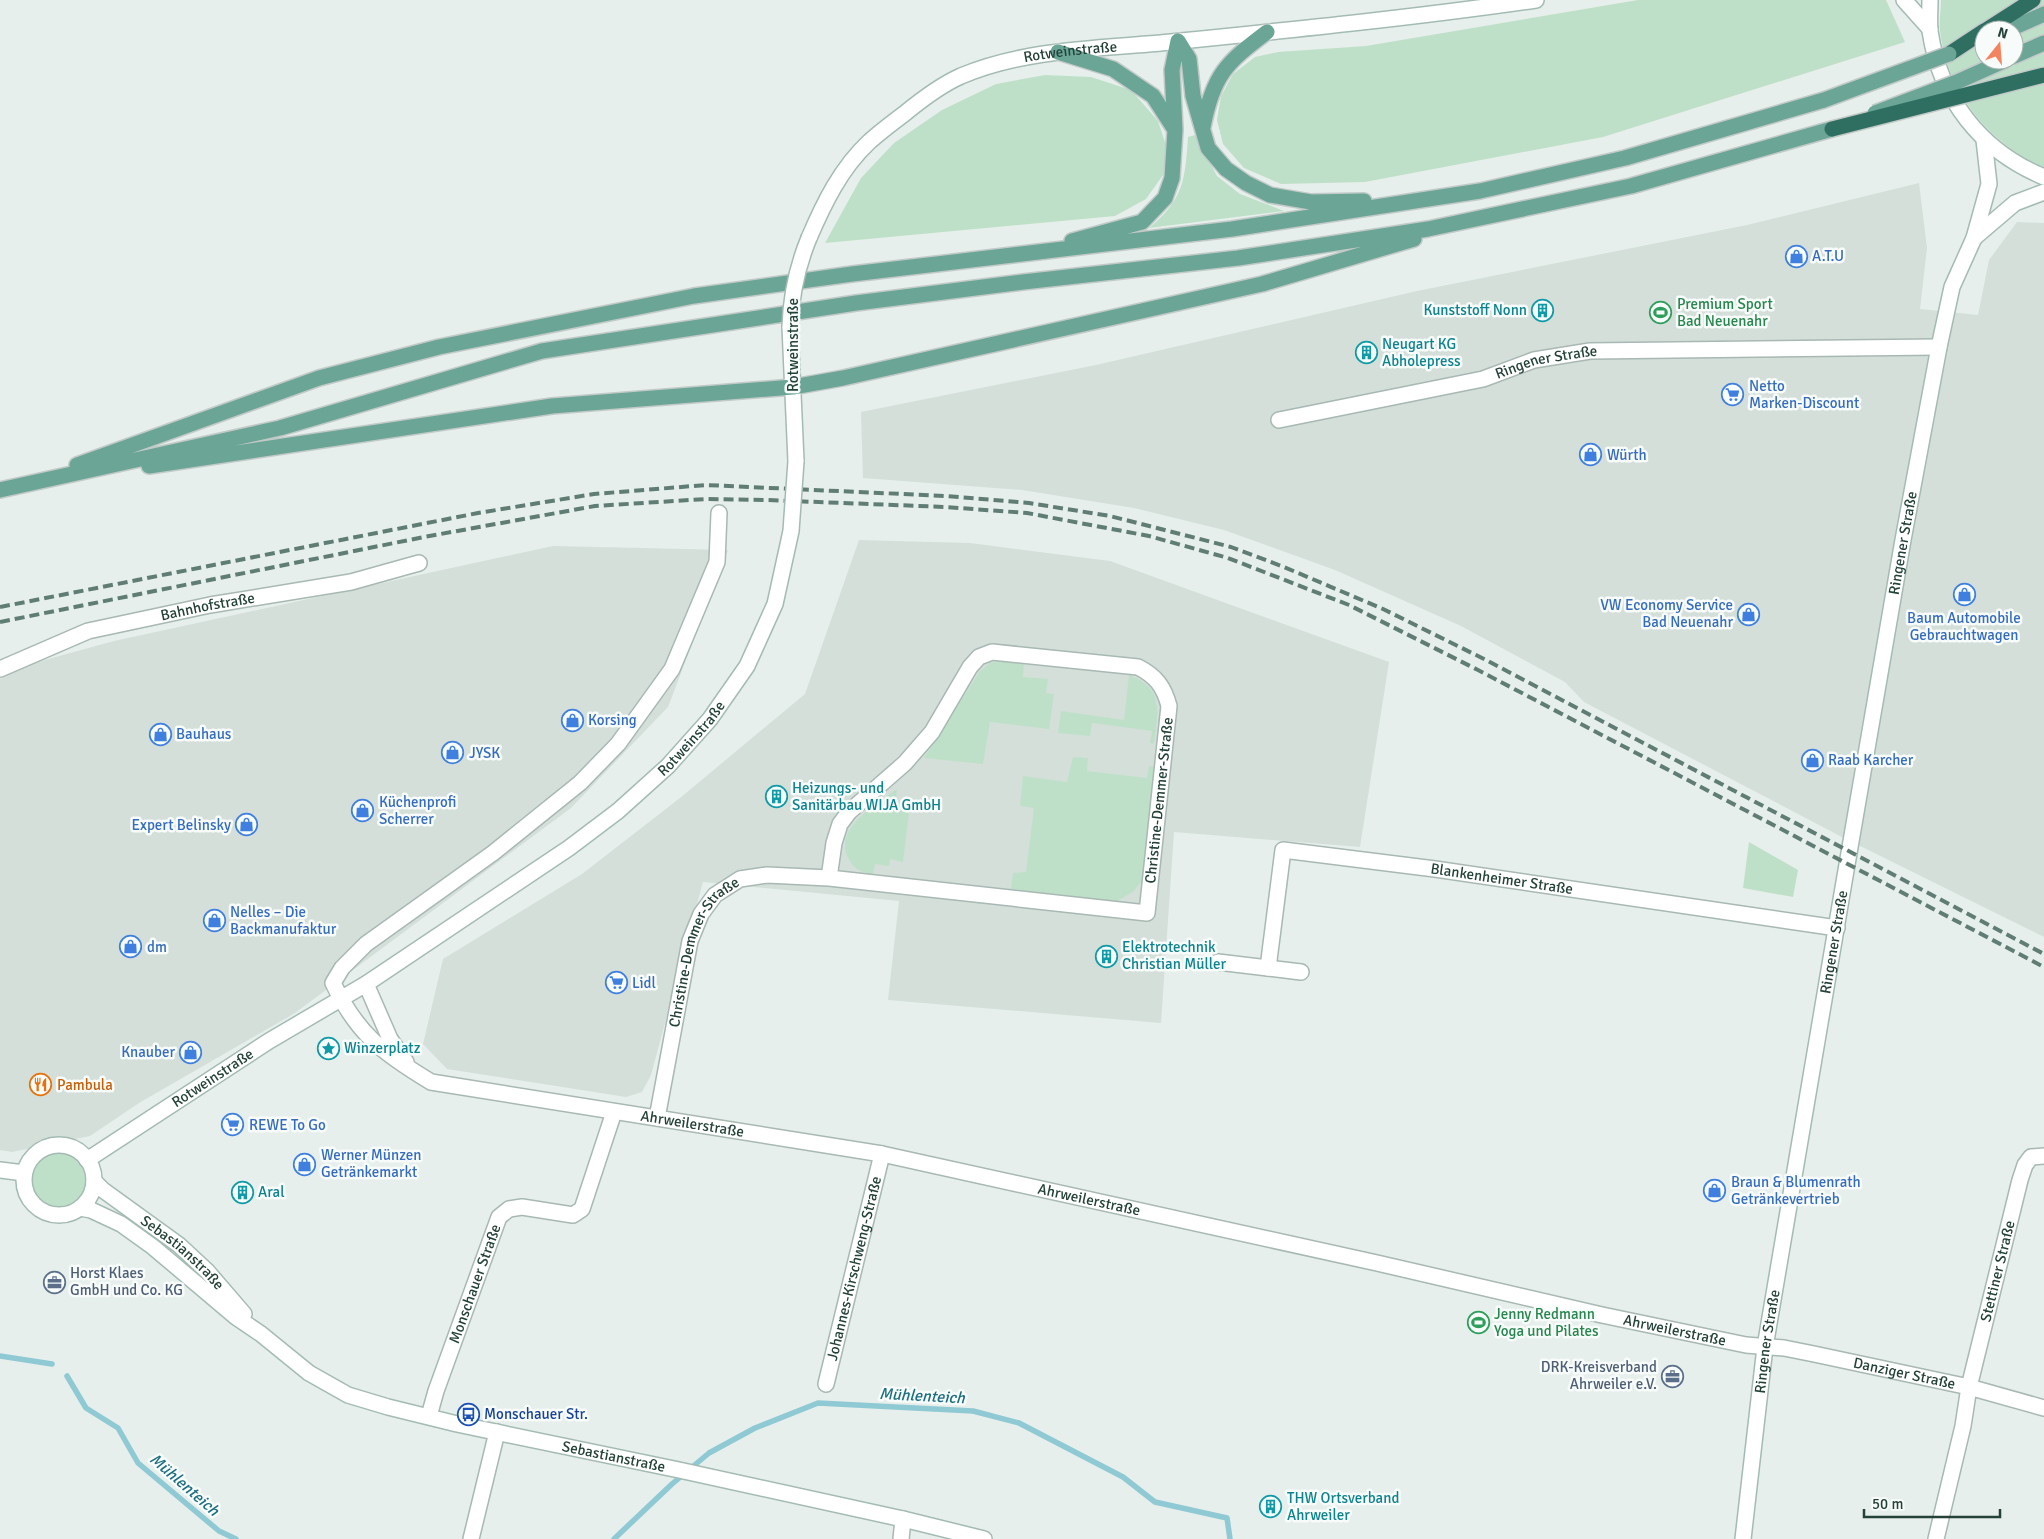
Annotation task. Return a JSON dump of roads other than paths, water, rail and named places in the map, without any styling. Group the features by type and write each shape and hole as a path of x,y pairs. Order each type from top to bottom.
{"highway":[{"path":"2002,20 2033,0"},
{"path":"1949,54 1974,38"},
{"path":"1832,129 2044,75"}],"main road":[{"path":"2024,23 2044,14"},
{"path":"1202,131 1208,101 1218,78 1237,55 1267,32"},
{"path":"1178,41 1189,59 1193,96 1208,148 1226,169 1246,183 1270,195 1311,202 1422,201"},
{"path":"1024,254 1142,222 1165,198 1172,178 1176,130 1172,70 1178,41"},
{"path":"2024,52 2044,43"},
{"path":"17,486 319,378 439,347 694,296 852,274 1232,229 1480,191 1625,158 1824,100 1974,44"},
{"path":"1058,52 1114,69 1153,96 1176,130"},
{"path":"0,490 280,428 542,351 856,303 1238,258 1428,229 1487,218 1632,186 1832,129 1984,70"},
{"path":"17,486 552,406 793,387 843,378 1262,284 1487,218"}],"street":[{"name":"Rotweinstraße","path":"88,1160 269,1041 366,984 569,848 618,811 668,766 710,720 747,666 775,604 791,531 796,461 790,334 792,294 798,265 823,205 849,164 869,142 922,100 960,77 997,64 1058,52 1455,12 1536,0"},
{"path":"1904,0 1930,29"},
{"path":"1930,0 1930,29 1936,60 1948,89 1964,116 1984,140 2021,168 2044,177"},
{"name":"Ringener Straße","path":"1743,1539 1765,1347 1903,540 1952,287 1974,238 1989,184 1984,140"},
{"name":"Ringener Straße","path":"1974,238 2015,203 2044,192"},
{"name":"Ringener Straße","path":"1279,420 1483,379 1534,360 1590,352 1939,348"},
{"path":"341,1000 334,983 342,968 353,956 366,944 493,853 580,783 618,744 672,669 717,562 719,513"},
{"name":"Bahnhofstraße","path":"0,669 88,631 210,606 351,582 419,563"},
{"name":"Christine-Demmer-Straße","path":"658,1118 690,940 701,914 715,895 740,879 767,875 829,878 1146,913 1169,706 1165,692 1155,678 1138,667 992,652 979,657 970,666 932,732 905,763 849,812 840,824 834,843 829,878"},
{"name":"Blankenheimer Straße","path":"1268,968 1283,850 1435,869 1836,928"},
{"path":"1218,962 1301,972"},
{"name":"Ahrweilerstraße","path":"366,984 390,1039 412,1071"},
{"name":"Ahrweilerstraße","path":"341,1000 358,1026 376,1044 412,1071 431,1082 882,1154 1377,1263 1602,1315 1746,1345 1765,1347"},
{"name":"Monschauer Straße","path":"429,1416 436,1391 499,1217 509,1210 522,1207 573,1215 582,1209 614,1112"},
{"path":"57,1145 69,1146 79,1151 88,1160 94,1181 90,1196 80,1208 69,1213 57,1215 46,1212 36,1206 28,1196 24,1186 24,1173 32,1158 46,1147 57,1145"},
{"name":"Johannes-Kirschweng-Straße","path":"826,1384 882,1154"},
{"name":"Stettiner Straße","path":"1936,1539 1963,1426 1969,1387 2020,1180 2025,1165 2037,1157"},
{"path":"0,1170 24,1173"},
{"name":"Sebastianstraße","path":"94,1181 103,1190 179,1245 207,1271 262,1334"},
{"name":"Sebastianstraße","path":"80,1208 91,1210 121,1224 168,1258 236,1317 262,1334 309,1373 348,1395 388,1407 497,1432 694,1473 903,1519 984,1539"},
{"path":"168,1258 179,1245"},
{"name":"Danziger Straße","path":"1765,1347 1806,1352 1969,1387 2044,1408"},
{"path":"471,1539 497,1432"},
{"path":"901,1539 903,1519"}],"waterway":[{"name":"Mühlenteich","path":"0,1356 52,1364"},
{"name":"Mühlenteich","path":"67,1376 86,1408 118,1428 138,1463 219,1531 236,1539"},
{"name":"Mühlenteich","path":"614,1539 672,1484 709,1453 755,1428 818,1403 973,1411 1019,1423 1123,1477 1155,1502 1227,1518 1230,1539"}],"railway":[{"path":"0,607 478,513 594,494 706,485 946,496 1029,503 1110,516 1231,547 1383,609 1484,659 2044,954"},
{"path":"0,622 424,537 595,506 706,499 945,507 1027,513 1149,536 1228,558 1349,605 1478,670 2044,967"}],"place":[{"name":"A.T.U","path":"1796,256"},
{"name":"Kunststoff Nonn","path":"1543,310"},
{"name":"Premium Sport Bad Neuenahr","path":"1661,313"},
{"name":"Neugart KG Abholepress","path":"1366,353"},
{"name":"Netto Marken-Discount","path":"1733,395"},
{"name":"Würth","path":"1591,455"},
{"name":"Baum Automobile Gebrauchtwagen","path":"1964,595"},
{"name":"VW Economy Service Bad Neuenahr","path":"1749,614"},
{"name":"Korsing","path":"572,720"},
{"name":"Bauhaus","path":"160,734"},
{"name":"JYSK","path":"453,753"},
{"name":"Raab Karcher","path":"1812,760"},
{"name":"Heizungs- und Sanitärbau WIJA GmbH","path":"776,797"},
{"name":"Küchenprofi Scherrer","path":"363,811"},
{"name":"Expert Belinsky","path":"247,825"},
{"name":"Nelles – Die Backmanufaktur","path":"214,921"},
{"name":"dm","path":"131,947"},
{"name":"Elektrotechnik Christian Müller","path":"1106,956"},
{"name":"Lidl","path":"616,983"},
{"name":"Winzerplatz","path":"328,1048"},
{"name":"Knauber","path":"191,1052"},
{"name":"Pambula","path":"41,1085"},
{"name":"REWE To Go","path":"233,1125"},
{"name":"Werner Münzen Getränkemarkt","path":"305,1164"},
{"name":"Braun & Blumenrath Getränkevertrieb","path":"1715,1191"},
{"name":"Aral","path":"242,1192"},
{"name":"Horst Klaes GmbH und Co. KG","path":"54,1282"},
{"name":"Jenny Redmann Yoga und Pilates","path":"1478,1323"},
{"name":"DRK-Kreisverband Ahrweiler e.V.","path":"1673,1376"},
{"name":"Monschauer Str.","path":"468,1414"},
{"name":"THW Ortsverband Ahrweiler","path":"1271,1507"}]}
